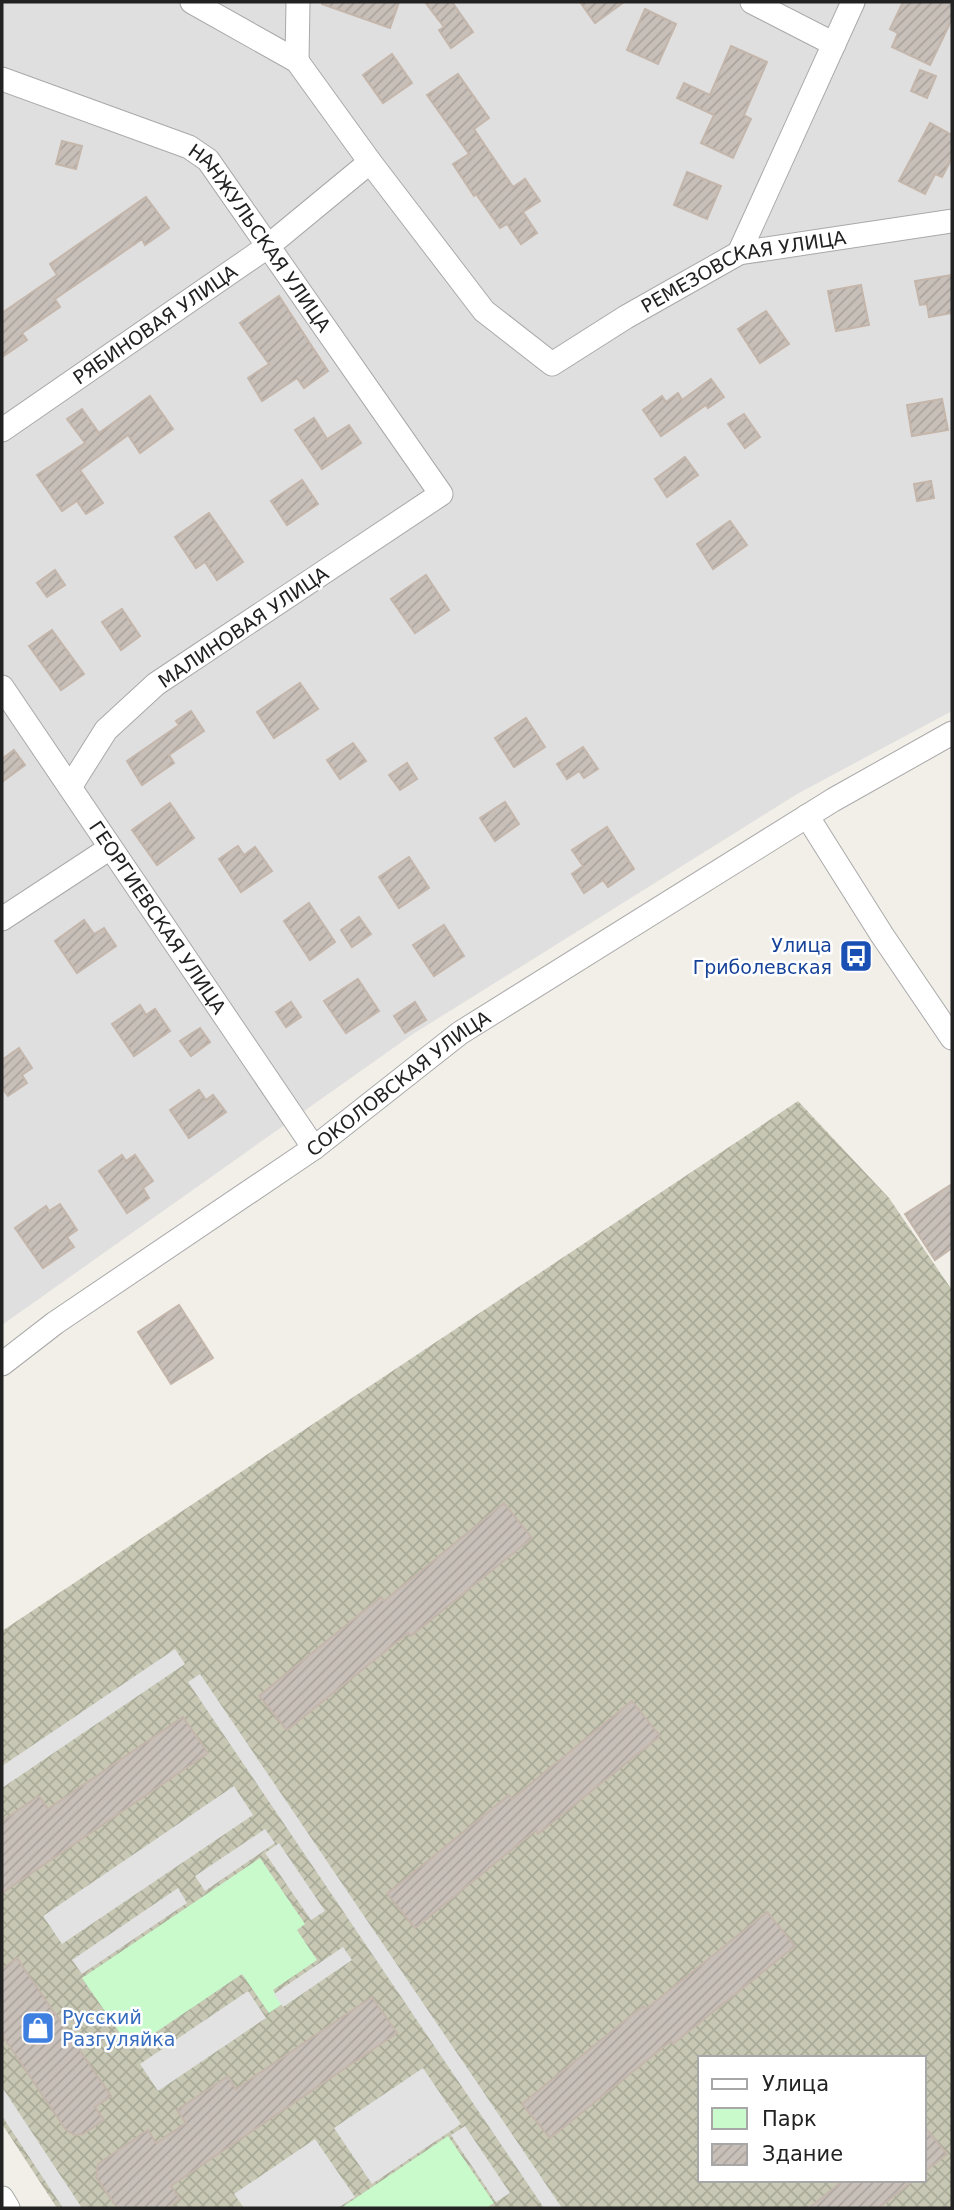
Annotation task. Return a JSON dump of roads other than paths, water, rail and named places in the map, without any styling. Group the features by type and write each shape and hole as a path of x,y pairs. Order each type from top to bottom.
{"street":[{"path":"192,2 297,61 370,162"},
{"path":"297,61 298,2"},
{"path":"752,2 835,44"},
{"path":"739,253 853,2"},
{"name":"НАНЖУЛЬСКАЯ УЛИЦА","path":"2,79 189,147 208,160 441,494"},
{"name":"РЕМЕЗОВСКАЯ УЛИЦА","path":"370,162 484,311 552,364 626,317 739,253 952,221"},
{"name":"РЯБИНОВАЯ УЛИЦА","path":"2,430 267,247 370,162"},
{"name":"МАЛИНОВАЯ УЛИЦА","path":"71,787 106,730 156,684 441,494"},
{"name":"ГЕОРГИЕВСКАЯ УЛИЦА","path":"2,687 314,1148"},
{"name":"СОКОЛОВСКАЯ УЛИЦА","path":"2,1364 55,1323 314,1148 460,1033 807,817 952,733"},
{"path":"807,817 952,1038"},
{"path":"2,919 110,848"},
{"path":"2,2198 8,2208"}],"place":[{"name":"Улица Гриболевская","path":"856,956"},
{"name":"Русский Разгуляйка","path":"38,2028"}]}
